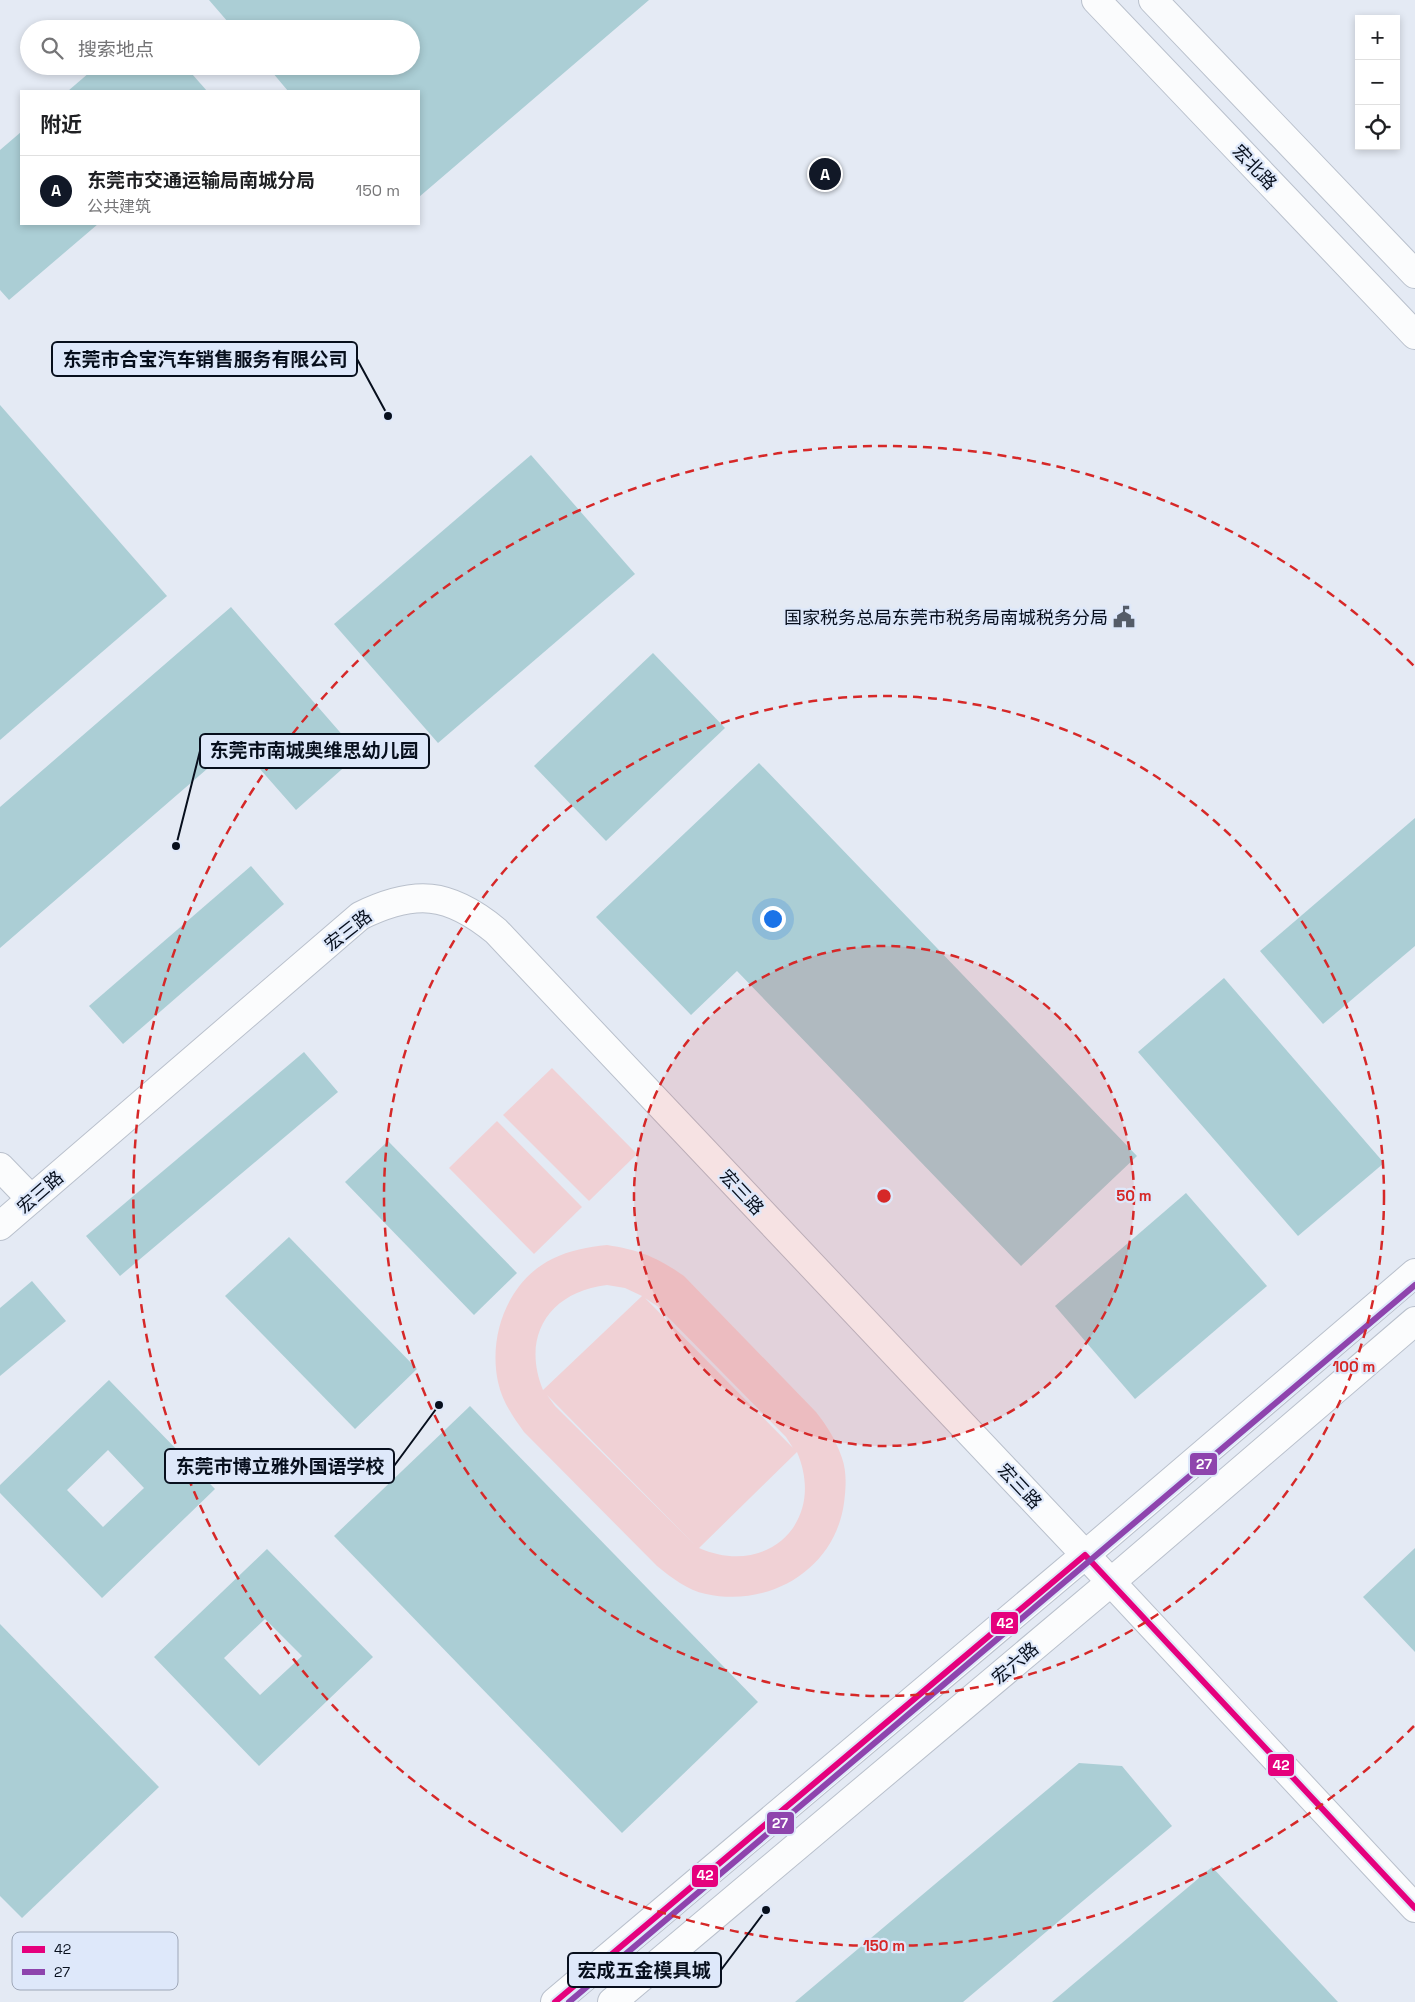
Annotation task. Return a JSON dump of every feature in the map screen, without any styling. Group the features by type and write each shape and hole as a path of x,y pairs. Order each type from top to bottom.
{"street":[{"name":"宏北路","path":"1096,0 1415,335"},
{"path":"1153,0 1415,274"},
{"name":"宏三路","path":"0,1226 360,916 387,902 416,898 446,901 473,912 496,931 1111,1582 1415,1908"},
{"path":"0,1167 31,1200"},
{"path":"555,2002 1085,1555 1415,1272"},
{"name":"宏六路","path":"612,2002 1111,1582 1415,1321"}],"shaded area":[{"path":"552,1068 637,1154 589,1201 503,1115"},
{"path":"497,1121 582,1207 534,1254 449,1168"},
{"path":"607,1245 647,1255 684,1276 816,1412 831,1434 844,1463 846,1486 844,1503 838,1526 828,1547 796,1579 775,1589 753,1595 730,1597 706,1594 692,1590 680,1583 657,1566 524,1432 508,1408 498,1382 496,1346 499,1328 513,1295 537,1269 552,1259 572,1251","holes":["607,1285 625,1288 642,1296 543,1390 537,1370 536,1352 538,1335 545,1320 555,1307 569,1297 587,1289","645,1298 657,1306 786,1437 793,1448","547,1395 694,1544 555,1406","797,1452 804,1477 804,1501 797,1521 785,1538 768,1549 747,1556 724,1555 699,1548"]}],"building":[{"path":"209,0 649,0 420,196 420,90 287,90 275,75 420,75 420,20 226,20"},
{"path":"87,75 193,75 206,90 69,90"},
{"path":"20,133 20,225 97,225 9,300 0,290 0,150"},
{"path":"0,405 167,596 0,740"},
{"path":"531,455 635,574 438,743 334,624"},
{"path":"231,607 359,754 296,810 237,743 0,948 0,807"},
{"path":"653,653 725,728 606,841 534,766"},
{"path":"759,763 1137,1156 1021,1266 737,971 691,1015 596,917"},
{"path":"1415,818 1415,946 1323,1024 1260,951"},
{"path":"251,866 284,904 123,1044 89,1006"},
{"path":"1224,978 1384,1163 1298,1236 1138,1052"},
{"path":"304,1052 338,1092 120,1276 86,1236"},
{"path":"388,1141 517,1273 474,1315 345,1182"},
{"path":"1186,1193 1267,1286 1135,1399 1055,1306"},
{"path":"289,1237 417,1369 355,1429 225,1296"},
{"path":"32,1281 66,1321 0,1376 0,1308"},
{"path":"109,1380 215,1489 102,1598 0,1493 0,1485","holes":["108,1450 144,1488 103,1527 67,1490"]},
{"path":"470,1406 758,1702 622,1833 334,1536"},
{"path":"1415,1548 1415,1652 1363,1597"},
{"path":"267,1549 373,1657 259,1766 154,1657","holes":["265,1619 302,1656 260,1695 224,1658"]},
{"path":"0,1624 159,1787 22,1918 0,1896"},
{"path":"1079,1763 1122,1766 1172,1826 963,2002 795,2002"},
{"path":"1212,1867 1338,2002 1052,2002"}],"transit line":[{"name":"27","path":"569,2002 1415,1285"},
{"name":"42","path":"555,2002 1085,1555 1415,1908"}],"place":[{"name":"东莞市交通运输局南城分局","path":"825,174"},
{"name":"东莞市合宝汽车销售服务有限公司","path":"388,416"},
{"name":"国家税务总局东莞市税务局南城税务分局","path":"1124,617"},
{"name":"东莞市南城奥维思幼儿园","path":"176,846"},
{"name":"东莞市博立雅外国语学校","path":"439,1405"},
{"name":"宏成五金模具城","path":"766,1910"}]}
